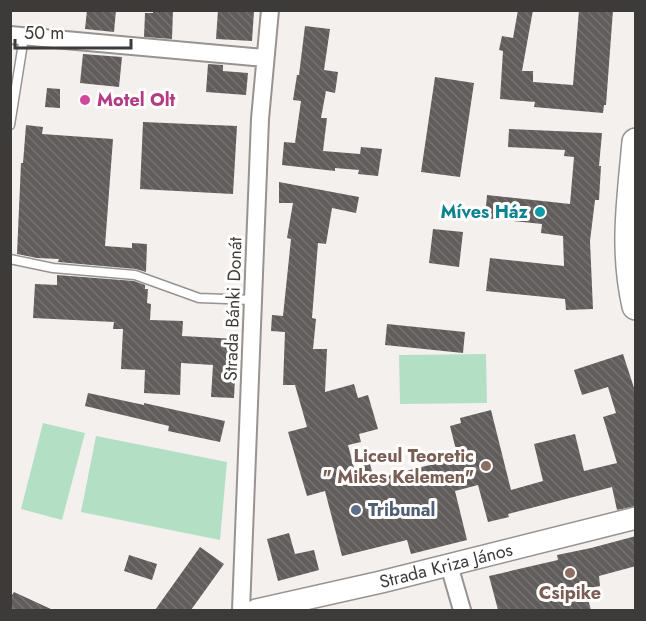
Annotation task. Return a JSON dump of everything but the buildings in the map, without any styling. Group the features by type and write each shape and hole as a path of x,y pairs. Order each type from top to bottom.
{"main road":[{"path":"636,142 628,233 628,263 636,306"}],"street":[{"name":"Strada Bánki Donát","path":"241,610 260,119 270,10"},
{"path":"17,36 265,58"},
{"name":"Strada Kriza János","path":"256,610 636,518"},
{"path":"449,565 462,610"}],"lane":[{"path":"10,125 17,36"},
{"path":"10,259 53,268 135,275 199,298 253,300"}],"green space":[{"path":"486,354 487,403 400,404 399,355"},
{"path":"43,423 85,433 62,520 21,509"},
{"path":"96,436 227,462 220,540 81,512"}],"place":[{"name":"Motel Olt","path":"85,100"},
{"name":"Míves Ház","path":"540,212"},
{"name":"Liceul Teoretic \" Mikes Kelemen\"","path":"486,466"},
{"name":"Tribunal","path":"356,510"},
{"name":"Csipike","path":"570,573"}]}
